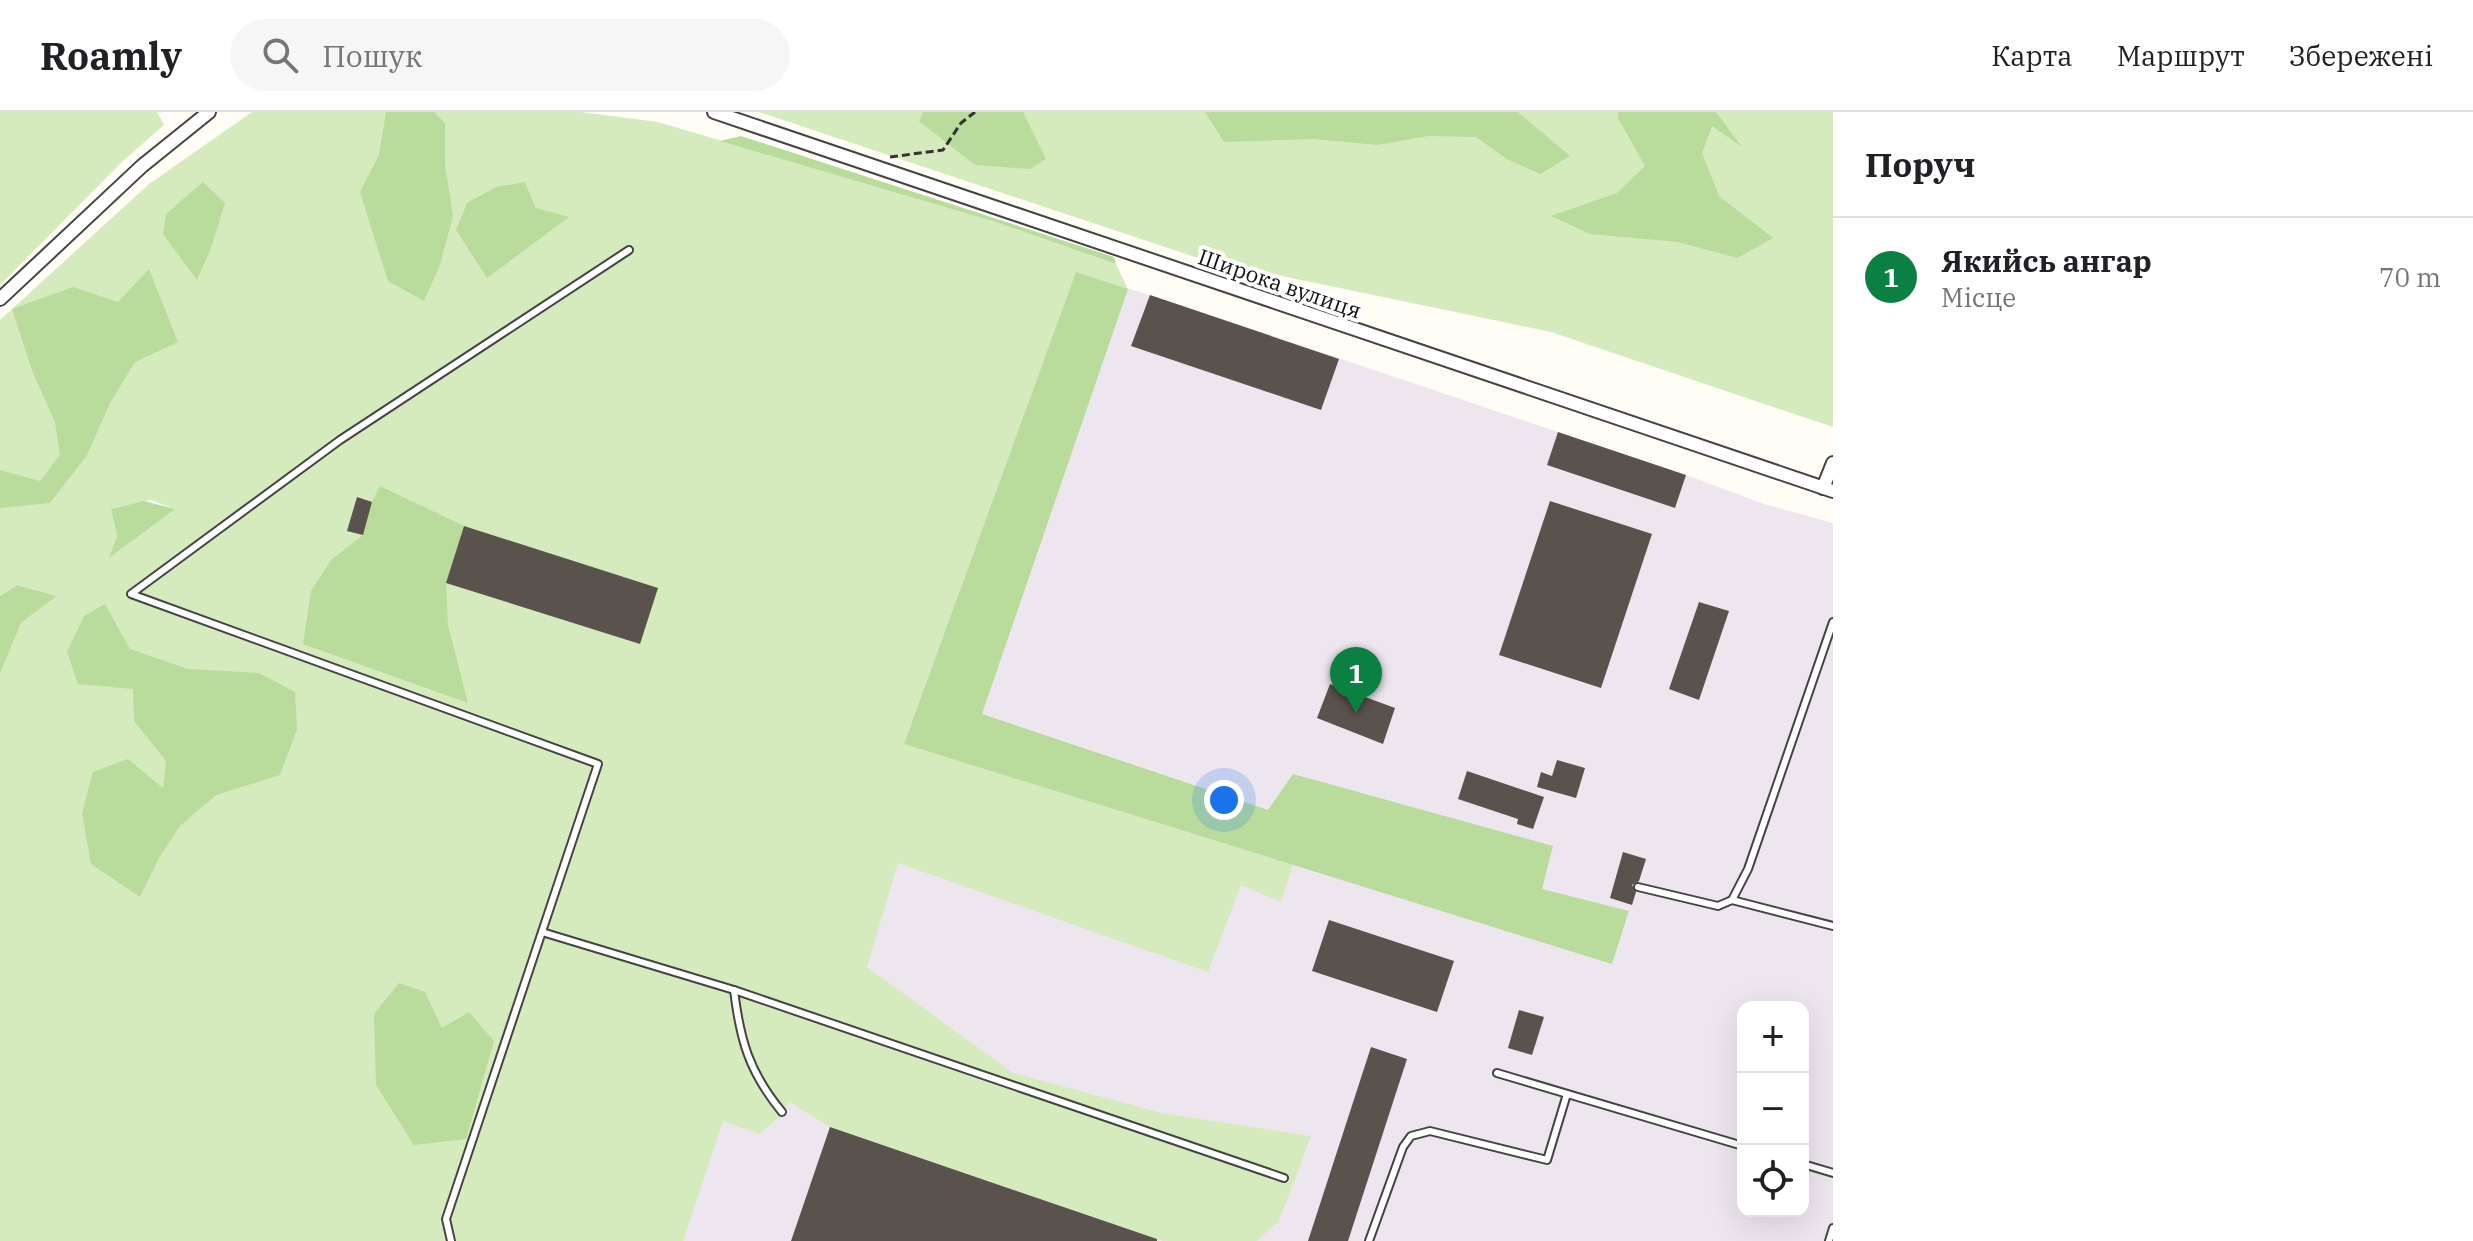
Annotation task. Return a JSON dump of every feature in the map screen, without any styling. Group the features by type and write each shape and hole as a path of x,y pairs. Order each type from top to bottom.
{"street":[{"path":"0,299 142,166 209,112"},
{"name":"Широка вулиця","path":"714,112 1828,490"},
{"path":"1828,490 1833,463"}],"lane":[{"path":"451,1241 446,1219 598,764 131,594 340,440 629,250"},
{"path":"1732,900 1748,869 1833,622"},
{"path":"1638,887 1718,906 1732,900 1833,926"},
{"path":"542,932 734,990 1284,1178"},
{"path":"734,990 746,1054 762,1086 782,1112"},
{"path":"1497,1073 1740,1145"},
{"path":"1369,1241 1403,1147 1411,1136 1430,1131 1547,1160 1567,1094"},
{"path":"1809,1166 1833,1173"},
{"path":"1829,1241 1833,1228"}],"path":[{"path":"863,162 943,150 961,123 975,112"}],"shaded area":[{"path":"669,143 1187,307 1764,504 1833,523 1833,1241 0,1241 0,674"}],"green space":[{"path":"0,112 157,112 164,125 123,161 0,285"},
{"path":"252,112 581,112 658,122 992,221 1116,264 1128,289 1076,273 904,744 1293,865 1281,902 1241,885 1208,972 898,863 867,967 1013,1073 1162,1113 1311,1136 1279,1221 1257,1241 1163,1241 830,1127 789,1102 779,1117 759,1134 723,1121 683,1241 0,1241 0,674 21,623 57,596 17,585 0,596 0,320 149,184","holes":["525,182 536,208 487,278 476,260","151,500 174,509 110,557 117,536 111,509"]},
{"path":"386,112 434,112 445,123 445,165 453,216 440,265 424,301 388,281 360,192 379,155"},
{"path":"759,112 1833,112 1833,427 1551,332 1201,259"},
{"path":"923,112 1023,112 1046,159 1030,169 975,165 919,121"},
{"path":"1205,112 1518,112 1570,156 1540,174 1507,159 1476,137 1428,136 1378,145 1313,139 1224,142"},
{"path":"1618,112 1716,112 1742,147 1712,126 1702,153 1719,196 1773,238 1737,258 1678,242 1590,234 1551,216 1617,193 1645,166 1618,118"},
{"path":"741,136 1114,257 1116,264 992,221 720,141"},
{"path":"203,182 225,203 197,280 163,234 166,214"},
{"path":"525,182 536,208 569,217 487,278 456,230 467,203 496,187"},
{"path":"149,269 178,342 135,362 110,403 87,455 50,503 0,508 0,470 40,481 60,455 55,422 33,373 12,309 73,287 118,302"},
{"path":"1076,272 1128,289 982,714 1268,810 1293,774 1553,846 1542,889 1629,911 1612,964 904,744"},
{"path":"380,486 464,526 446,584 448,625 468,703 303,644 311,591 331,560 363,535"},
{"path":"144,501 175,509 109,558 117,536 111,509"},
{"path":"17,585 57,596 21,623 0,674 0,596"},
{"path":"105,604 130,649 188,669 259,673 295,692 297,729 280,775 216,795 180,826 159,858 140,897 91,864 82,813 93,772 128,759 163,788 166,761 134,721 133,689 78,684 67,652 84,616"},
{"path":"399,983 425,992 442,1028 469,1012 494,1041 466,1139 414,1145 376,1085 374,1014"}],"building":[{"path":"1150,295 1339,359 1321,410 1131,346"},
{"path":"1558,432 1686,475 1675,508 1547,465"},
{"path":"357,497 372,502 363,535 347,531"},
{"path":"1550,501 1652,534 1601,688 1499,655"},
{"path":"464,526 658,588 640,644 446,583"},
{"path":"1699,602 1729,611 1699,700 1669,689"},
{"path":"1330,684 1395,708 1383,744 1317,718"},
{"path":"1557,760 1585,768 1576,798 1537,787 1541,772 1552,776"},
{"path":"1467,771 1544,797 1533,829 1517,824 1518,819 1458,799"},
{"path":"1623,852 1646,859 1639,881 1632,885 1636,892 1632,905 1610,898"},
{"path":"1329,920 1454,961 1437,1012 1312,971"},
{"path":"1519,1010 1544,1017 1532,1055 1508,1048"},
{"path":"1371,1047 1407,1059 1348,1241 1308,1241"},
{"path":"830,1127 1157,1239 1157,1241 791,1241"}],"place":[{"name":"Якийсь ангар","path":"1356,713"}]}
